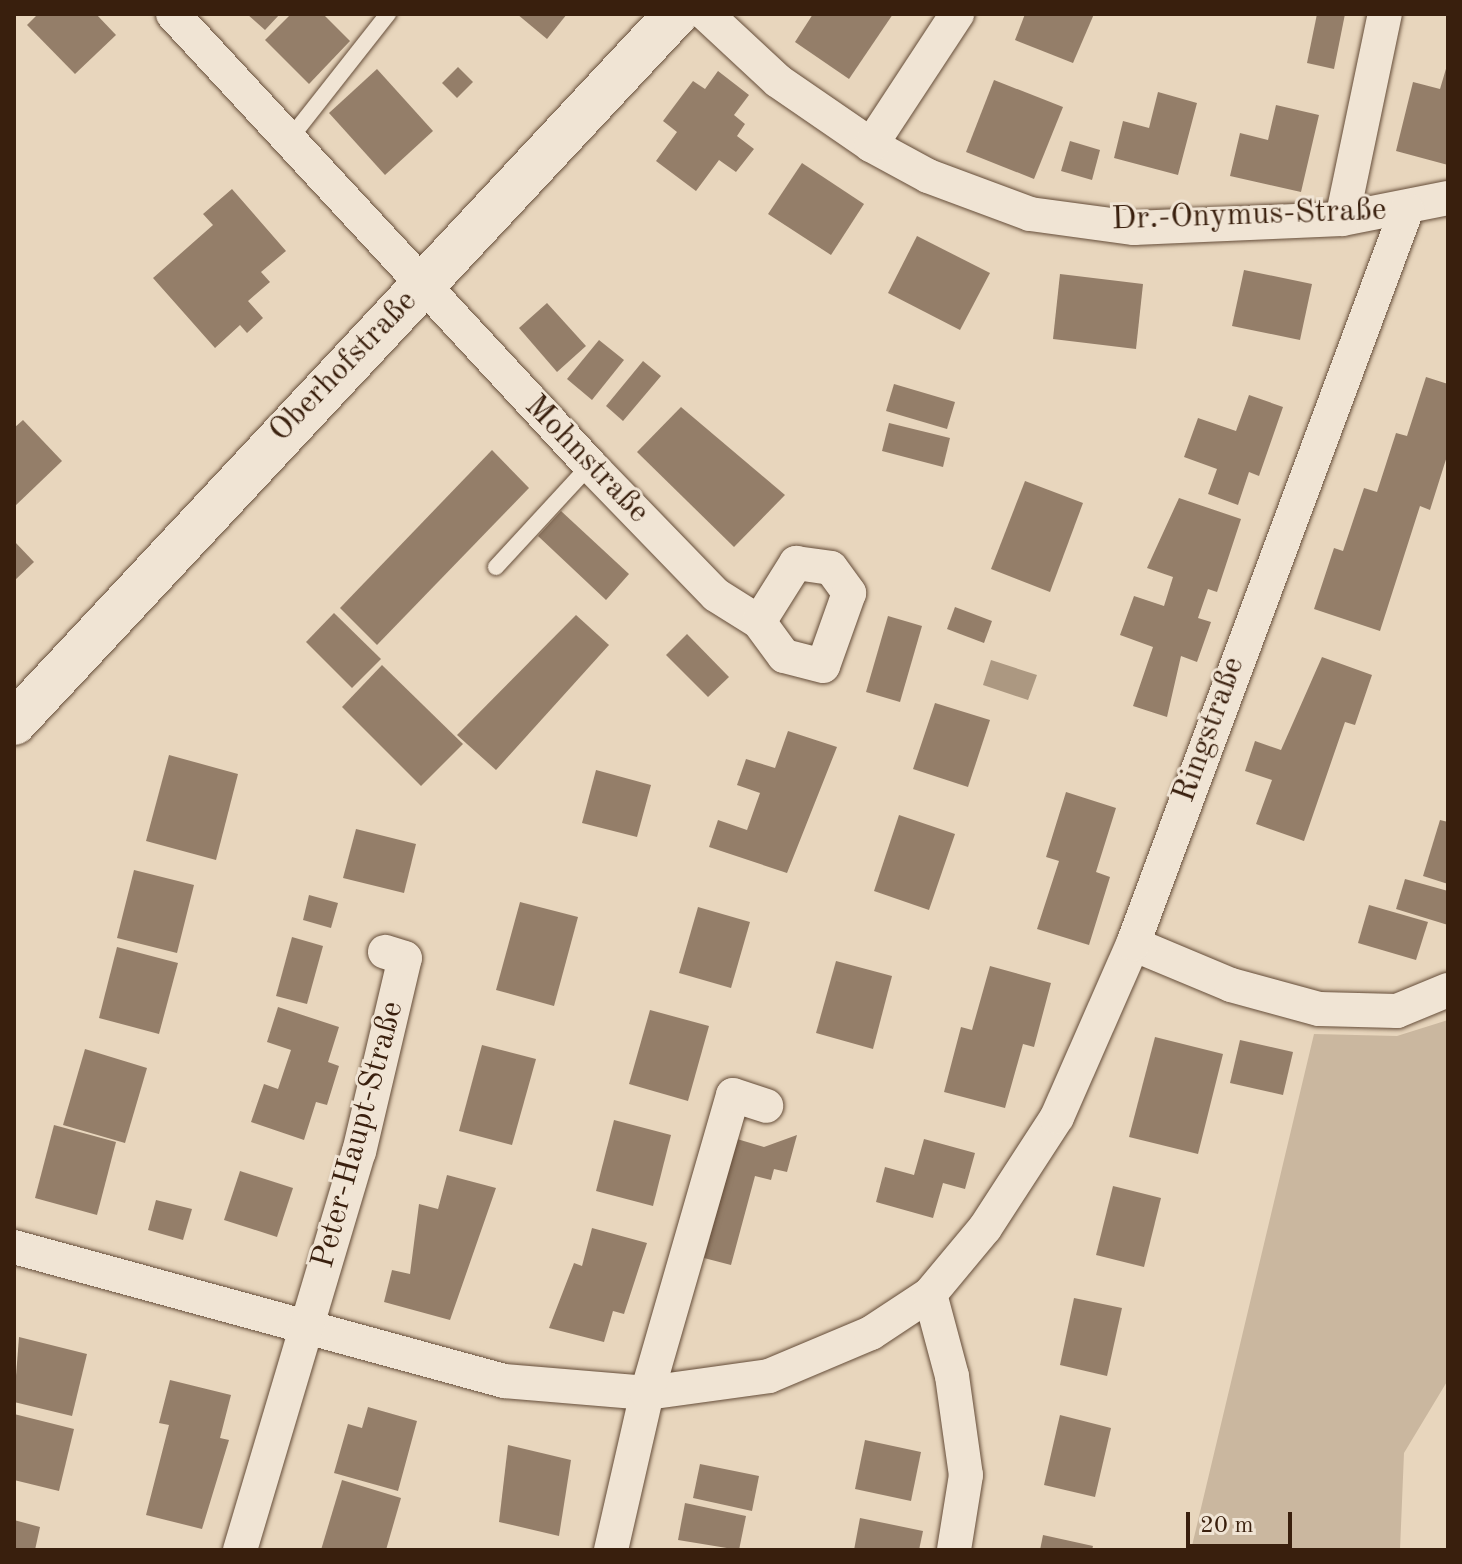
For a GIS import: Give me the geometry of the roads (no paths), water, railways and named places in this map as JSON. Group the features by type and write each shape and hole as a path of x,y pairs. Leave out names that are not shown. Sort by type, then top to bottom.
{"street":[{"name":"Mohnstraße","path":"173,14 420,288 590,465 716,595 759,622"},
{"name":"Oberhofstraße","path":"14,723 676,14"},
{"name":"Dr.-Onymus-Straße","path":"706,14 778,81 871,145 928,176 1030,214 1134,228 1342,219 1407,209 1448,198"},
{"path":"871,145 957,14"},
{"path":"1342,219 1385,14"},
{"name":"Ringstraße","path":"1133,944 1407,209"},
{"path":"14,1247 305,1332 504,1381 647,1393 769,1376 871,1333 930,1294 985,1228 1057,1117 1133,944 1231,985 1319,1009 1397,1011 1448,990"},
{"name":"Peter-Haupt-Straße","path":"240,1550 305,1332 405,958 385,952"},
{"path":"611,1550 647,1393 733,1095 766,1106"},
{"path":"930,1294 952,1376 966,1475 954,1550"}],"lane":[{"path":"288,141 388,14"},
{"path":"496,567 590,465"}]}
